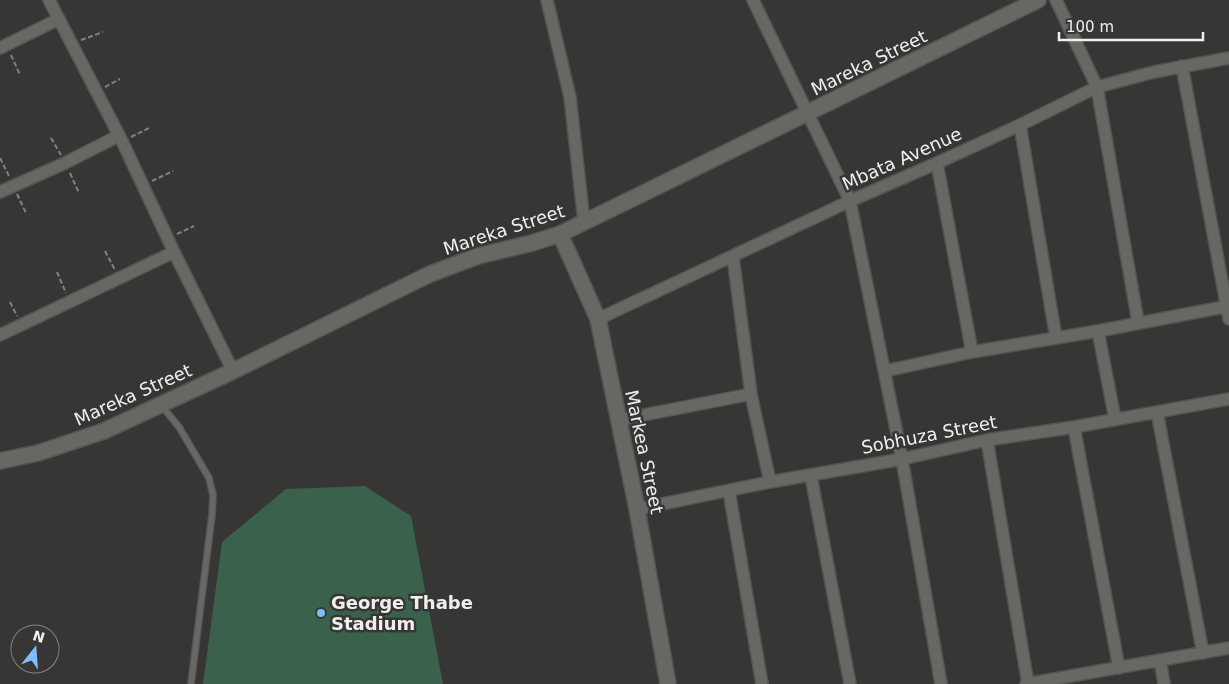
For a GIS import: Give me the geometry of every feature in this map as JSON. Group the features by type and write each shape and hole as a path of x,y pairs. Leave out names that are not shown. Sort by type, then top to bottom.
{"main road":[{"name":"Mareka Street","path":"0,462 38,453 104,431 233,371 430,274 478,256 532,244 560,234 1038,0"},
{"name":"Markea Street","path":"560,234 598,319 637,510 668,684"}],"street":[{"path":"50,0 144,185 174,252 233,371"},
{"path":"547,0 570,97 584,222"},
{"path":"753,0 850,201 902,459 941,684"},
{"path":"1056,0 1097,87 1138,322"},
{"path":"0,48 59,19"},
{"name":"Mbata Avenue","path":"598,319 1097,87 1125,78 1229,58"},
{"path":"1182,66 1229,319"},
{"path":"1020,124 1056,338"},
{"path":"0,192 120,138"},
{"path":"937,163 972,352"},
{"path":"0,335 174,252"},
{"path":"733,257 751,394 770,482"},
{"path":"885,371 972,352 1098,331 1228,306"},
{"path":"1098,331 1115,419"},
{"path":"618,420 751,394"},
{"name":"Sobhuza Street","path":"637,510 770,482 902,459 987,440 1074,427 1229,399"},
{"path":"1157,412 1203,653"},
{"path":"1074,427 1119,668"},
{"path":"987,440 1027,684 1229,648"},
{"path":"810,476 850,684"},
{"path":"729,491 762,684"},
{"path":"1160,660 1164,684"}],"lane":[{"path":"161,404 179,427 208,478 213,495 191,684"}],"path":[{"path":"71,44 103,32"},
{"path":"96,91 120,79"},
{"path":"120,138 149,128"},
{"path":"144,185 173,171"},
{"path":"168,238 194,226"},
{"path":"106,251 120,279"},
{"path":"57,272 70,302"},
{"path":"10,302 21,325"}],"green space":[{"name":"George Thabe Stadium","path":"365,486 411,516 443,684 203,684 222,542 286,489"}],"place":[{"name":"George Thabe Stadium","path":"321,613"}]}
